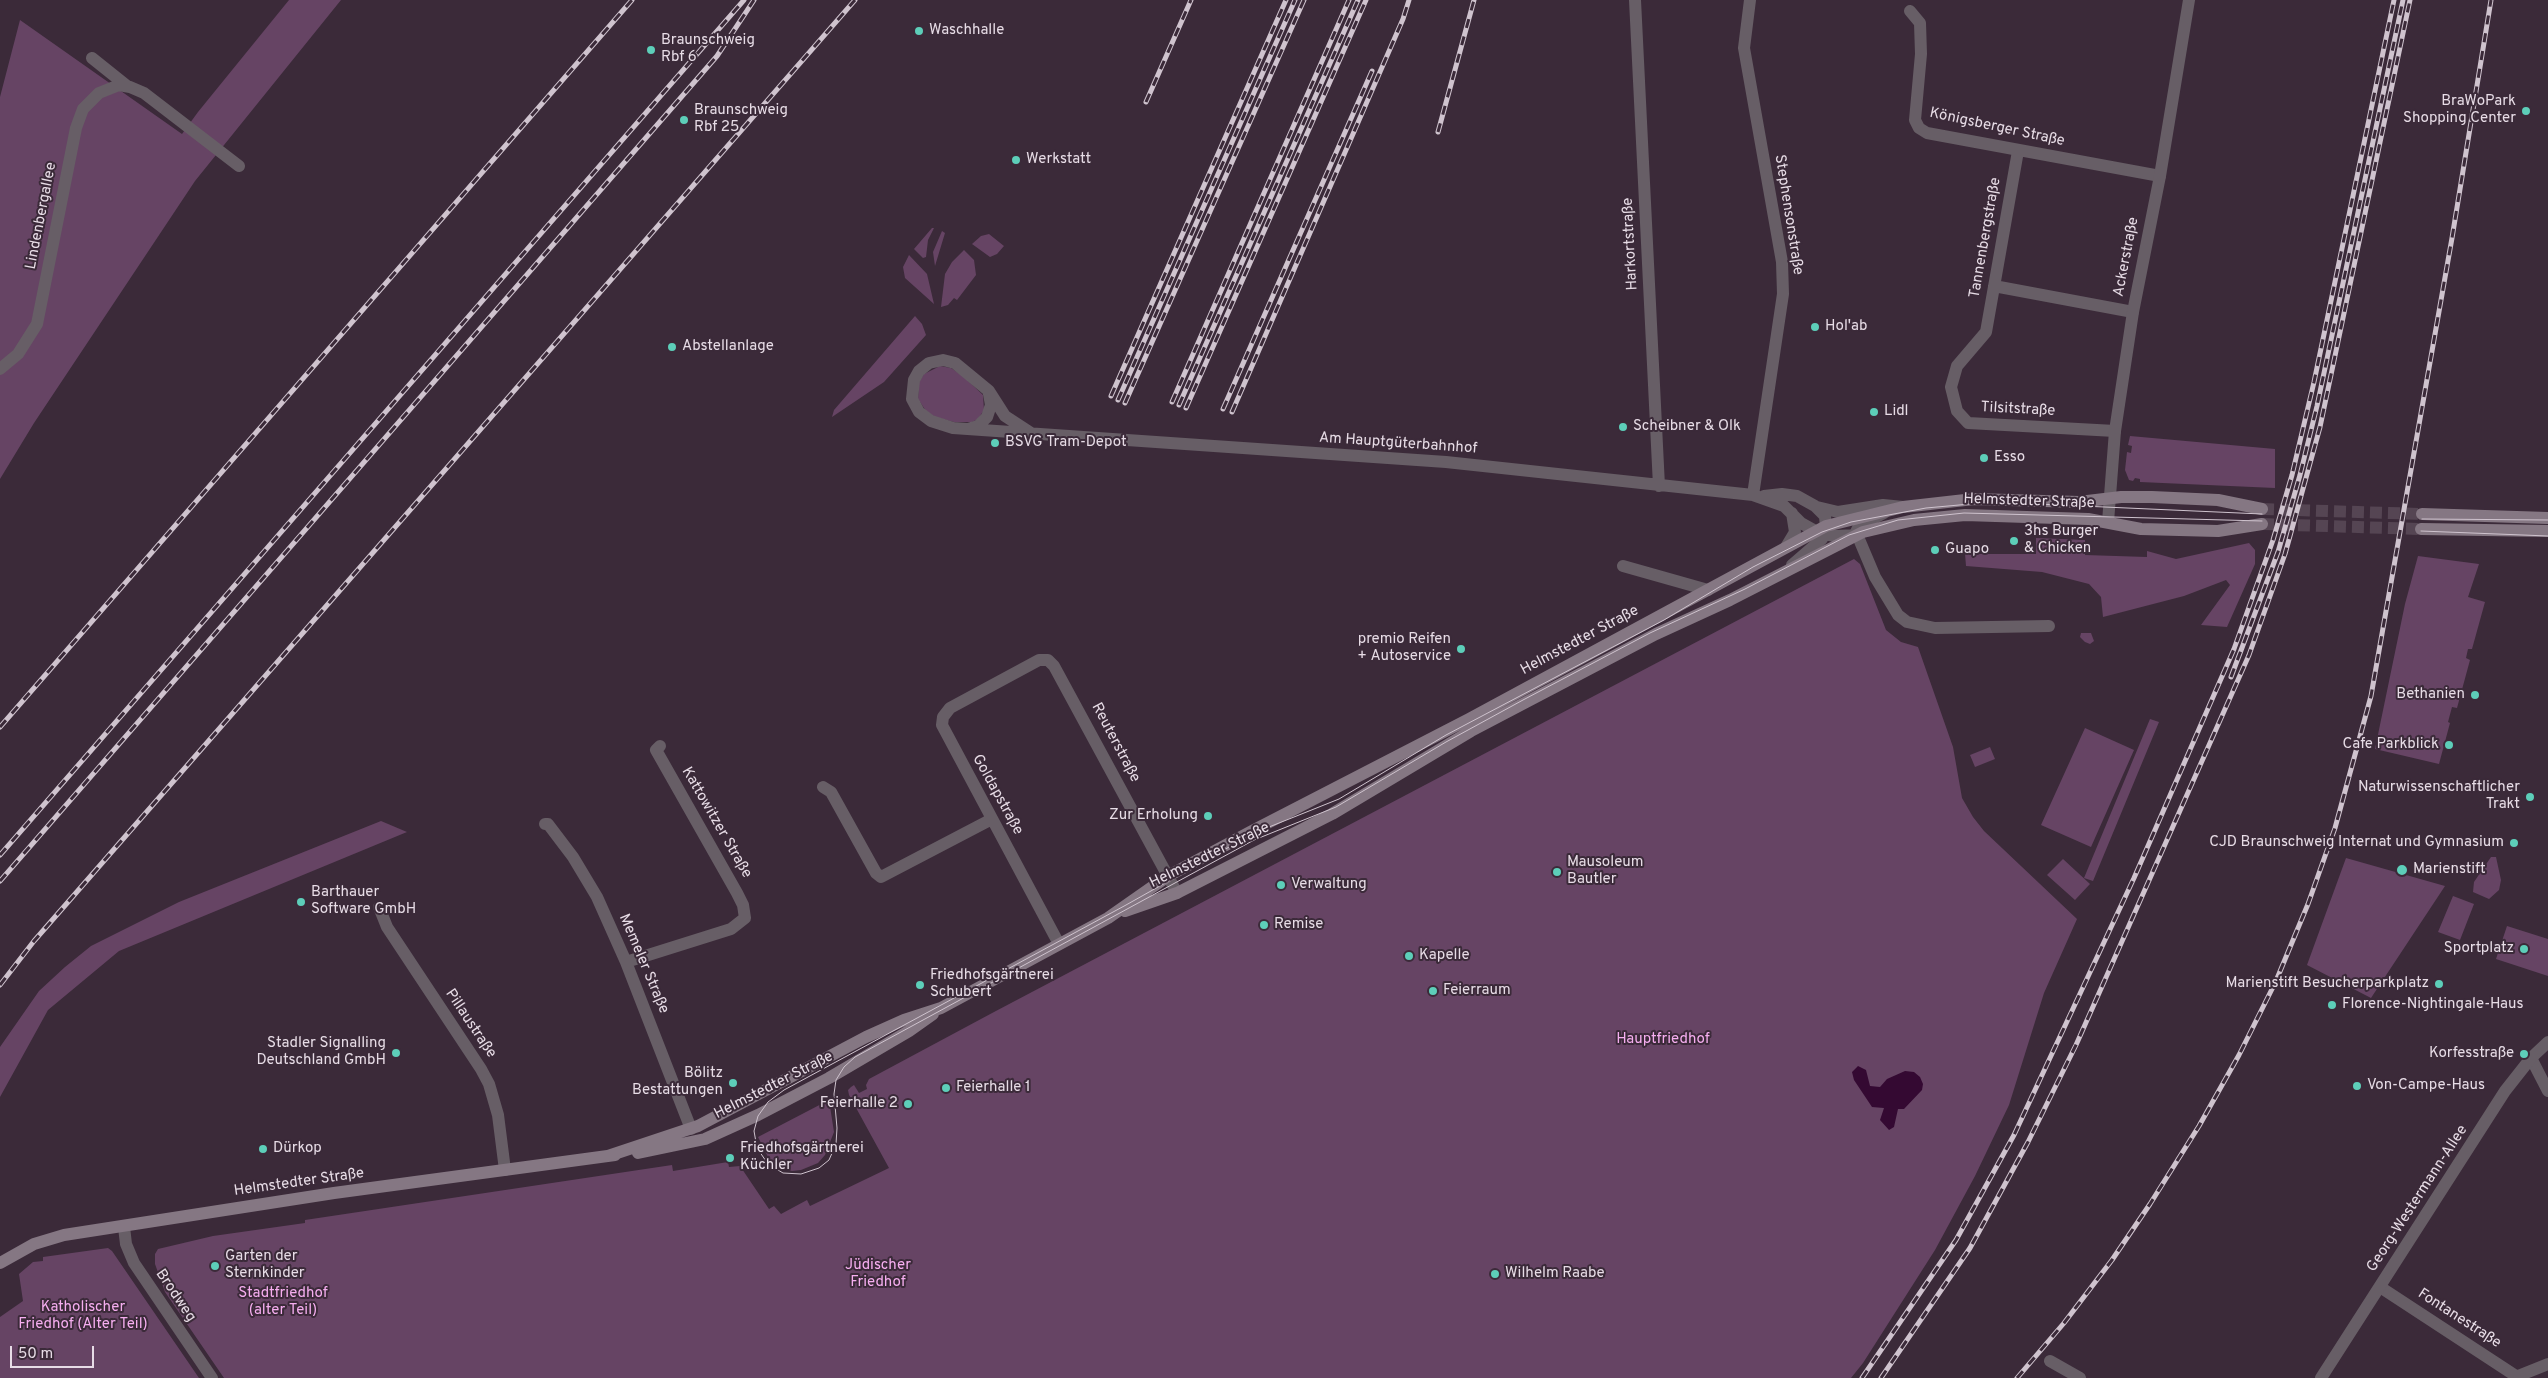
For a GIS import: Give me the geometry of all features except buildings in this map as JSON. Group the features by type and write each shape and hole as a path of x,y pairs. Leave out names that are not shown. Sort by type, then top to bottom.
{"main road":[{"name":"Helmstedter Straße","path":"0,1263 34,1244 48,1239 218,1210 643,1152 694,1143 727,1130 809,1089 916,1027 941,1008 1108,918 1168,876 1286,812 1452,728 1786,547 1822,531 1897,508 1974,499 2080,502 2133,497 2218,500 2262,509"},
{"path":"2422,514 2548,518"},
{"name":"Helmstedter Straße","path":"1108,918 1177,894 1354,802 1471,731 1656,634 1730,600 1857,535 1897,523 1952,516 2088,519 2140,529 2218,531 2262,524"},
{"path":"2421,529 2548,531"},
{"name":"Helmstedter Straße","path":"1286,812 1296,832"},
{"name":"Helmstedter Straße","path":"608,1156 695,1127 731,1111 866,1037 904,1020 941,1008"},
{"path":"643,1152 674,1142 695,1127 716,1125 727,1130"}],"street":[{"name":"Harkortstraße","path":"1635,0 1659,486"},
{"name":"Stephensonstraße","path":"1750,0 1744,48 1782,262 1783,294 1757,496"},
{"name":"Ackerstraße","path":"2108,522 2115,431 2189,0"},
{"name":"Königsberger Straße","path":"1910,11 1920,23 1921,54 1915,120 1919,128 1927,133 2160,176"},
{"path":"92,58 127,86 144,93 238,166"},
{"name":"Lindenbergallee","path":"0,369 18,354 37,324 76,128 83,109 99,93 109,88 127,86"},
{"name":"Tannenbergstraße","path":"1986,332 2018,150"},
{"path":"1994,286 2134,312"},
{"name":"Tilsitstraße","path":"1986,332 1957,366 1951,387 1957,411 1968,423 2115,431"},
{"name":"Am Hauptgüterbahnhof","path":"1031,433 1005,416 986,389 960,366 946,360 926,365 914,380 912,399 921,414 943,426 966,430 1446,462 1757,496 1790,494 1815,506"},
{"path":"966,430 978,426 989,414 991,402 986,389"},
{"name":"Am Hauptgüterbahnhof","path":"1757,496 1784,506 1801,523 1822,531"},
{"name":"Helmstedter Straße","path":"1815,506 1838,512 1883,505 1897,508"},
{"path":"1786,570 1819,543 1824,514 1815,506"},
{"name":"Helmstedter Straße","path":"1857,535 1859,526 1897,508"},
{"path":"1786,547 1795,532 1792,513"},
{"path":"1822,531 1857,535 1875,578 1898,615 1907,622 1935,628 2049,626"},
{"path":"1622,566 1708,590"},
{"name":"Reuterstraße","path":"998,683 1039,660 1048,660 1054,666 1177,894"},
{"name":"Goldapstraße","path":"998,683 950,708 943,717 942,725 1060,944"},
{"name":"Kattowitzer Straße","path":"626,962 731,929 745,918 740,899 656,750 660,746"},
{"path":"823,787 831,792 876,874 881,877 992,819"},
{"name":"Memeler Straße","path":"544,824 548,824 585,876 605,914 695,1127"},
{"name":"Pillaustraße","path":"379,908 387,928 481,1069 489,1084 498,1115 505,1170"},
{"name":"Georg-Westermann-Allee","path":"2321,1378 2505,1091 2531,1058 2548,1042"},
{"path":"2531,1058 2548,1091"},
{"name":"Brodweg","path":"124,1227 126,1244 134,1263 212,1378"},
{"name":"Fontanestraße","path":"2380,1288 2517,1377"},
{"path":"2050,1361 2080,1378"},
{"path":"2517,1377 2548,1364"}],"green space":[{"path":"289,0 341,0 195,181 34,423 0,479 0,97 20,20 182,134"},
{"path":"934,228 928,240 926,257 923,258 914,249"},
{"path":"942,231 945,233 935,266 933,252"},
{"path":"989,234 1004,246 997,254 990,257 972,244 981,236"},
{"path":"964,250 974,260 976,275 957,300 954,298 948,305 941,307 945,274 952,262"},
{"path":"909,255 927,274 934,304 905,278 903,267"},
{"path":"915,316 922,324 926,335 884,382 832,417 834,410"},
{"path":"940,366 951,368 963,376 983,395 984,410 978,419 972,422 954,422 935,417 926,411 918,399 919,382 924,374"},
{"path":"2130,436 2275,449 2275,488 2140,482 2140,479 2135,478 2133,481 2129,480 2125,470 2127,452 2131,453 2132,446 2128,445"},
{"path":"2036,538 2085,540 2085,555 2147,557 2147,551 2176,559 2249,543 2255,550 2255,564 2227,627 2201,625 2230,585 2226,580 2184,596 2103,617 2101,597 2089,584 2042,572 1966,566 1965,554 2036,554"},
{"path":"2418,556 2479,564 2468,597 2485,602 2472,649 2468,649 2466,658 2470,660 2457,708 2452,707 2448,722 2450,723 2439,764 2375,749 2405,604"},
{"name":"Hauptfriedhof","path":"1854,559 1860,564 1886,630 1901,642 1918,647 1953,747 1962,798 1973,817 1984,831 2077,919 2044,993 2009,1105 1975,1176 1935,1250 1863,1363 1851,1378 224,1378 165,1292 155,1264 155,1254 158,1249 213,1236 305,1223 305,1220 672,1165 673,1171 728,1162 729,1167 740,1166 769,1209 774,1206 781,1214 807,1200 810,1206 889,1168 849,1095 848,1090 854,1085 859,1093 867,1089 866,1085 869,1079"},
{"path":"2081,633 2091,633 2094,641 2090,644 2085,642 2080,637"},
{"path":"2150,719 2159,722 2093,881 2084,878"},
{"path":"2085,728 2134,750 2091,847 2041,825"},
{"path":"1990,747 1995,759 1975,767 1970,755"},
{"path":"381,821 407,832 119,951 48,1010 0,1097 0,1047 39,991 91,946 179,902"},
{"path":"2491,857 2496,857 2501,880 2499,890 2489,899 2473,892 2474,882"},
{"path":"2346,858 2445,886 2371,998 2307,965"},
{"path":"2063,859 2090,884 2075,900 2047,875"},
{"path":"2453,896 2474,904 2460,940 2438,932"},
{"name":"Sportplatz","path":"2507,926 2548,939 2548,976 2496,959"},
{"path":"829,1100 834,1132 825,1155 818,1163 801,1170 792,1171 784,1169 769,1159 758,1137"},
{"name":"Katholischer Friedhof (Alter Teil)","path":"108,1248 112,1251 199,1378 0,1378 0,1317 23,1301 19,1274 33,1262 43,1261 43,1257"}],"shaded area":[{"path":"1858,1066 1866,1070 1870,1086 1880,1087 1887,1079 1905,1071 1914,1072 1920,1077 1923,1084 1922,1090 1904,1109 1898,1109 1894,1127 1889,1130 1880,1120 1884,1108 1872,1107 1854,1080 1852,1072"}],"tunnel":[{"path":"2262,509 2422,514"},
{"path":"2262,524 2421,529"}],"tram line":[{"path":"2262,514 1992,502 1926,508 1851,522 1822,532 1753,567 1664,620 1446,735 1339,799 1254,833 1126,905 784,1090 768,1102 758,1116 754,1131 757,1148 768,1164 783,1173 801,1174 819,1168 829,1160 836,1144 837,1128 834,1094 836,1080 844,1067 855,1057 1254,840 1336,807 1446,742 1523,700 1650,633 1745,589 1849,535 1898,520 1964,513 2262,521"},
{"path":"2422,519 2548,520"},
{"path":"2421,531 2548,536"}],"railway":[{"path":"0,727 632,0"},
{"path":"0,855 744,0"},
{"path":"0,881 717,56 754,0"},
{"path":"0,985 34,941 855,0"},
{"path":"1146,102 1191,0"},
{"path":"1111,396 1286,0"},
{"path":"1118,400 1295,0"},
{"path":"1125,403 1304,0"},
{"path":"1172,402 1349,0"},
{"path":"1179,405 1358,0"},
{"path":"1186,408 1366,0"},
{"path":"1232,412 1403,19 1409,0"},
{"path":"1438,132 1474,0"},
{"path":"1862,1378 1956,1240 2014,1135 2134,878 2234,649 2273,540 2292,475 2314,382 2394,0"},
{"path":"2231,677 2278,552 2300,475 2317,406 2403,0"},
{"path":"1881,1378 1970,1248 2028,1142 2076,1045 2249,655 2285,554 2320,427 2410,0"},
{"path":"2017,1378 2064,1323 2112,1260 2199,1126 2239,1055 2276,981 2308,904 2335,828 2371,696 2452,238 2491,0"},
{"path":"1223,409 1372,71"}],"place":[{"name":"Waschhalle","path":"919,31"},
{"name":"Braunschweig Rbf 6","path":"651,50"},
{"name":"BraWoPark Shopping Center","path":"2526,111"},
{"name":"Braunschweig Rbf 25","path":"684,120"},
{"name":"Werkstatt","path":"1016,160"},
{"name":"Hol'ab","path":"1815,327"},
{"name":"Abstellanlage","path":"672,347"},
{"name":"Lidl","path":"1874,412"},
{"name":"Scheibner & Olk","path":"1623,427"},
{"name":"BSVG Tram-Depot","path":"995,443"},
{"name":"Esso","path":"1984,458"},
{"name":"3hs Burger & Chicken","path":"2014,541"},
{"name":"Guapo","path":"1935,550"},
{"name":"premio Reifen + Autoservice","path":"1461,649"},
{"name":"Bethanien","path":"2475,695"},
{"name":"Cafe Parkblick","path":"2449,745"},
{"name":"Naturwissenschaftlicher Trakt","path":"2530,797"},
{"name":"Zur Erholung","path":"1208,816"},
{"name":"CJD Braunschweig Internat und Gymnasium","path":"2514,843"},
{"name":"Marienstift","path":"2402,870"},
{"name":"Mausoleum Bautler","path":"1557,872"},
{"name":"Verwaltung","path":"1281,885"},
{"name":"Barthauer Software GmbH","path":"301,902"},
{"name":"Remise","path":"1264,925"},
{"name":"Sportplatz","path":"2524,949"},
{"name":"Kapelle","path":"1409,956"},
{"name":"Marienstift Besucherparkplatz","path":"2439,984"},
{"name":"Friedhofsgärtnerei Schubert","path":"920,985"},
{"name":"Feierraum","path":"1433,991"},
{"name":"Florence-Nightingale-Haus","path":"2332,1005"},
{"name":"Stadler Signalling Deutschland GmbH","path":"396,1053"},
{"name":"Korfesstraße","path":"2524,1054"},
{"name":"Bölitz Bestattungen","path":"733,1083"},
{"name":"Von-Campe-Haus","path":"2357,1086"},
{"name":"Feierhalle 1","path":"946,1088"},
{"name":"Feierhalle 2","path":"908,1104"},
{"name":"Dürkop","path":"263,1149"},
{"name":"Friedhofsgärtnerei Küchler","path":"730,1158"},
{"name":"Garten der Sternkinder","path":"215,1266"},
{"name":"Wilhelm Raabe","path":"1495,1274"}],"park label":[{"name":"Jüdischer Friedhof","path":"878,1274"},
{"name":"Stadtfriedhof (alter Teil)","path":"283,1302"}]}
